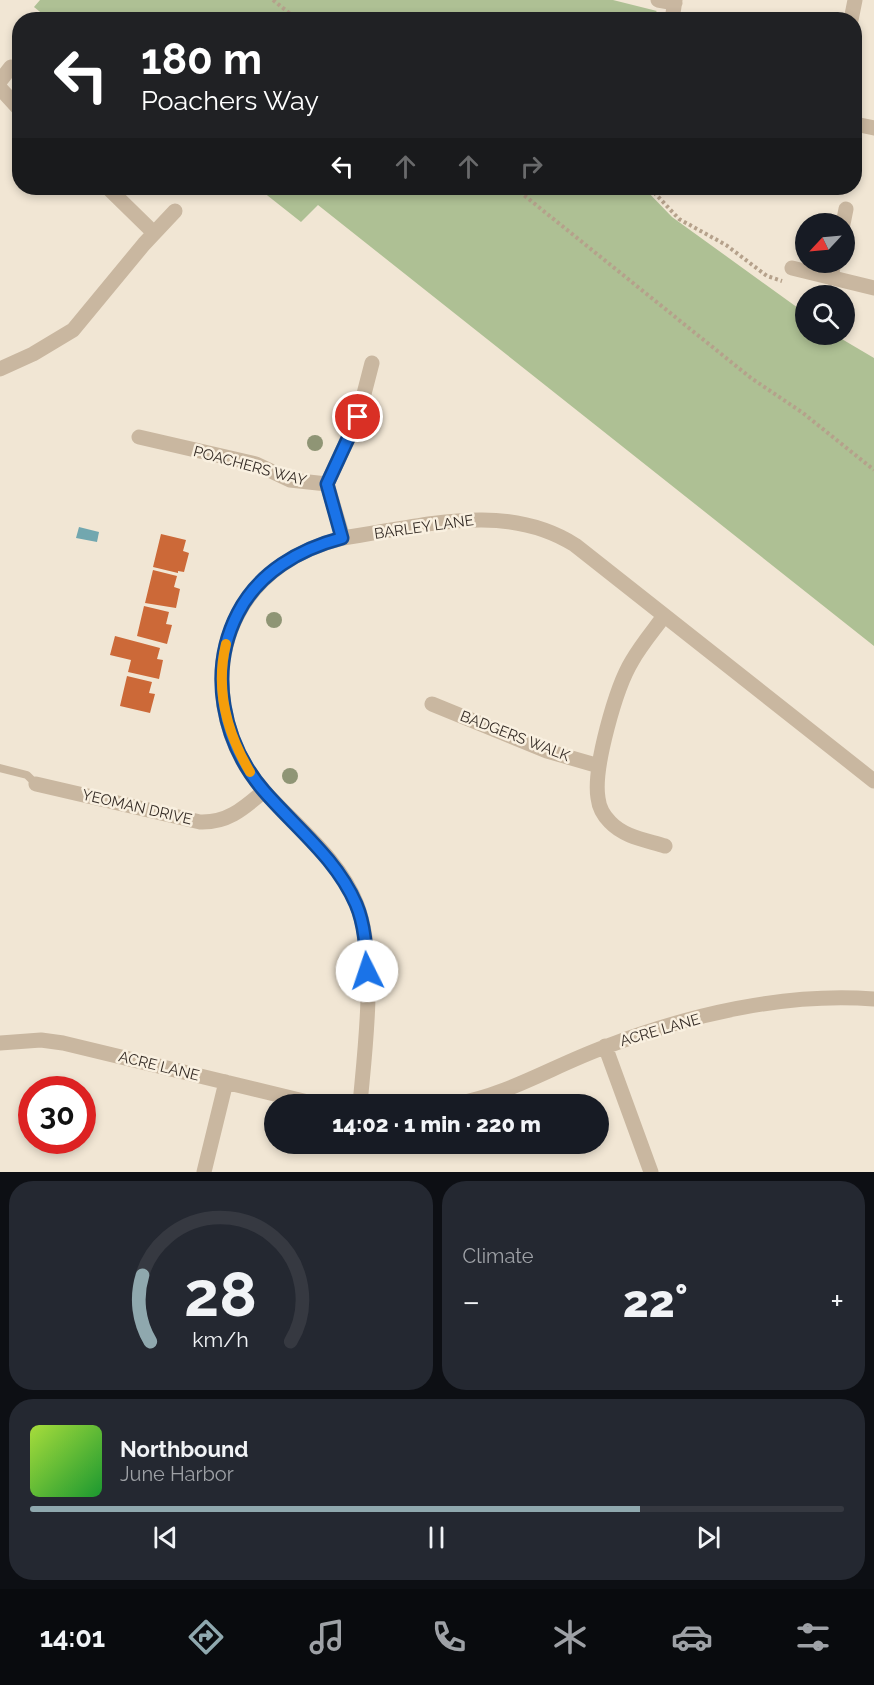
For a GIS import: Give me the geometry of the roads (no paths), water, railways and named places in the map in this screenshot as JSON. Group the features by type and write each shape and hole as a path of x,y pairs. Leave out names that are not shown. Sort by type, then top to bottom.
{"street":[{"path":"658,0 675,1"},
{"path":"0,81 11,67"},
{"path":"0,88 12,101"},
{"path":"115,195 154,233"},
{"path":"0,369 33,354 73,330 154,233 176,212"},
{"path":"840,273 874,288"},
{"name":"POACHERS WAY","path":"342,538 327,484 358,417 372,363"},
{"name":"POACHERS WAY","path":"139,437 256,464 290,480 327,484"},
{"name":"BARLEY LANE","path":"361,1094 367,966 363,928 357,905 326,855 264,791 242,758 226,717 221,672 229,631 254,588 270,573 307,549 342,538 471,519 520,521 544,528 575,545 874,781"},
{"path":"664,616 632,660 621,682 599,766 598,800 611,823 634,837 665,846"},
{"name":"BADGERS WALK","path":"432,704 547,751 599,766"},
{"name":"YEOMAN DRIVE","path":"36,784 207,822 232,816 264,791"},
{"name":"ACRE LANE","path":"492,1094 605,1046 656,1030 757,1006 833,998 874,999"},
{"name":"ACRE LANE","path":"0,1043 41,1040 63,1043 275,1094"},
{"path":"605,1046 651,1172"},
{"path":"204,1172 226,1082"}],"lane":[{"path":"0,768 27,775 36,784"}],"water":[{"path":"79,527 99,532 97,542 76,538"}]}
